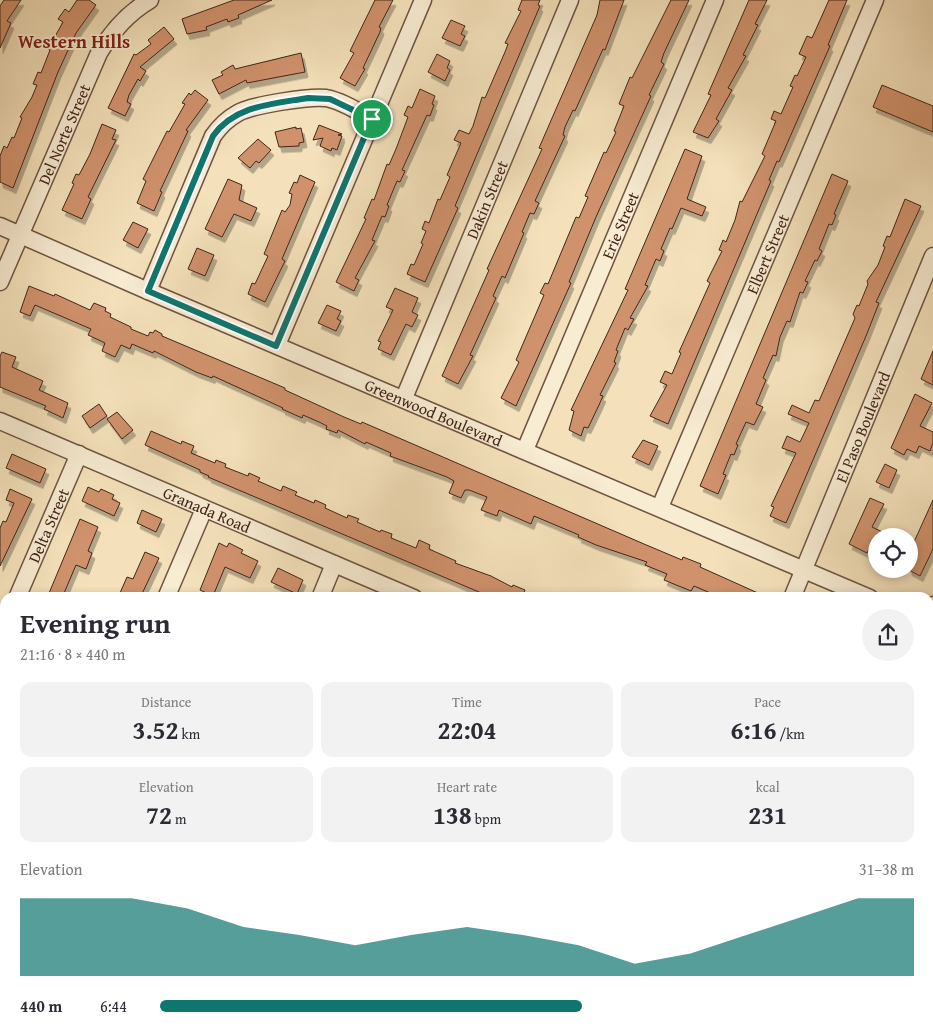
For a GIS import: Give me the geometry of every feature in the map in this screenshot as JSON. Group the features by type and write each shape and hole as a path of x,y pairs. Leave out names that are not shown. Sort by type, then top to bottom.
{"street":[{"name":"Del Norte Street","path":"0,282 99,53 123,20 150,0"},
{"path":"276,346 423,0"},
{"name":"Dakin Street","path":"404,398 570,0"},
{"name":"Erie Street","path":"524,450 715,0"},
{"name":"Elbert Street","path":"660,507 875,0"},
{"path":"148,291 213,136 226,120 246,110 308,98 323,98 348,106 372,119"},
{"name":"Greenwood Boulevard","path":"0,226 276,346 404,398 856,592"},
{"name":"El Paso Boulevard","path":"794,592 933,256"},
{"name":"Granada Road","path":"0,421 400,592"},
{"name":"Delta Street","path":"20,592 79,454"},
{"path":"169,592 204,509"},
{"path":"322,592 334,564"}],"building":[{"path":"4,0 21,0 7,21 11,23 0,48 0,6"},
{"path":"77,0 89,0 96,5 76,33 58,72 13,188 0,182 0,156 4,146 7,148 12,137 14,138 22,118 20,117 32,97 37,85 33,84 38,72 41,73 50,50 48,49 63,22 58,19 65,9 69,12"},
{"path":"234,0 272,0 238,15 239,18 228,22 227,19 206,27 207,30 187,34 182,19"},
{"path":"375,0 393,0 379,27 381,28 380,32 363,68 365,69 355,86 340,78 354,53 350,51"},
{"path":"522,0 540,0 538,5 540,6 455,206 458,208 425,282 407,274 411,264 414,265 423,244 421,243 426,231 422,229 425,221 429,223 438,199 440,200 450,177 447,175 461,143 454,140 459,130 469,134 473,126 482,97 485,98 508,44 505,43 521,11 518,10"},
{"path":"600,0 624,0 605,50 603,49 575,111 573,110 565,127 563,135 565,136 535,201 539,203 534,214 530,213 522,232 524,233 505,278 502,276 493,296 496,298 470,355 473,356 458,384 442,376 489,270 487,269 542,149 539,148 597,15"},
{"path":"671,0 689,0 664,53 661,62 664,64 649,95 651,96 596,217 569,282 571,283 516,406 501,398 519,362 516,360 544,295 540,293 545,283 548,284 576,217 579,218 588,197 585,196 604,152 606,153 616,132 614,131 624,106 619,104 630,77 632,78"},
{"path":"749,0 767,0 755,24 758,25 743,55 746,56 728,88 732,90 716,119 719,121 708,138 693,132 711,95 708,94"},
{"path":"829,0 847,0 828,45 830,46 779,162 777,161 769,180 771,181 668,424 650,416 667,385 660,382 665,371 672,374 681,353 679,352 710,283 707,281 722,251 719,250 723,240 726,242 740,201 742,202 765,156 762,154 776,121 771,119 774,111 781,114 793,87 790,86 806,57 799,54 807,36 812,38"},
{"path":"451,20 465,26 461,34 465,36 460,46 442,38"},
{"path":"164,27 174,39 140,67 146,71 140,81 138,79 129,95 127,102 131,104 125,116 108,108 134,54 136,55 151,44 148,40"},
{"path":"301,53 305,72 247,83 246,80 219,94 212,80 223,75 221,72 233,65 235,69"},
{"path":"437,54 450,61 447,68 450,70 445,81 428,72"},
{"path":"882,85 933,106 933,132 873,107"},
{"path":"420,89 435,96 432,104 434,105 430,116 427,115 402,170 405,171 400,182 397,181 387,205 389,206 385,217 382,216 372,240 375,241 355,278 359,280 354,291 336,282 366,219 364,218 372,199 374,200 387,164 389,165 396,149 408,117 404,115 408,106 412,108"},
{"path":"195,90 208,100 186,130 188,131 160,191 162,192 154,211 137,203 146,181 143,179 167,131 169,132 185,104 182,103 189,93 191,95"},
{"path":"102,124 116,130 112,139 116,140 88,197 91,199 82,219 62,210 74,184 72,183 76,174 79,175 90,154"},
{"path":"319,125 342,134 338,135 342,136 337,150 332,148 331,151 320,146 323,138 313,140"},
{"path":"296,127 296,129 301,128 304,142 299,143 299,146 279,147 275,132"},
{"path":"258,139 271,150 259,163 256,161 250,168 238,158"},
{"path":"685,149 702,156 687,199 706,207 702,216 681,208 672,229 670,228 661,249 664,251 660,261 656,259 645,285 648,286 630,318 634,319 628,330 625,328 616,350 618,351 614,362 616,363 600,395 603,396 588,428 584,427 581,436 569,430 574,411 571,410 628,290 625,289"},
{"path":"832,174 848,181 834,214 836,215 832,225 829,224 819,249 822,251 817,261 815,260 805,281 808,282 803,293 800,292 790,322 787,321 780,337 776,356 773,355 763,378 766,380 756,404 763,407 754,425 746,422 736,444 738,445 734,455 731,454 723,474 726,475 718,494 700,486"},
{"path":"300,175 315,182 282,259 285,261 265,302 248,294 252,283 255,284 268,256 264,254 282,210 285,212 290,205 292,194 289,193 294,182 297,183"},
{"path":"228,179 242,185 239,200 257,208 251,221 234,214 222,237 205,229"},
{"path":"905,199 921,206 876,302 879,303 866,336 786,523 770,516 774,507 771,506 796,453 782,448 787,436 800,442 809,423 788,414 792,405 809,413 815,400 819,401 855,318 853,314 857,305 859,306 868,284 867,281 878,265 887,236 890,237"},
{"path":"133,222 148,229 138,248 123,240"},
{"path":"197,248 214,255 205,276 188,269"},
{"path":"29,286 54,296 55,294 90,310 94,303 106,308 105,311 111,314 110,317 131,327 131,329 148,336 150,332 153,333 155,330 162,334 162,336 285,388 285,390 344,417 361,424 362,422 682,560 683,557 701,564 700,567 756,592 708,592 694,586 691,591 664,580 667,574 645,565 647,562 596,545 578,537 579,535 534,516 531,524 499,510 497,516 481,510 487,497 469,490 465,490 461,498 449,493 454,481 447,477 390,456 391,453 366,442 365,444 338,430 337,433 326,429 327,426 319,422 303,415 302,418 213,376 212,378 196,372 154,351 153,353 132,344 130,349 121,345 115,357 102,351 105,343 88,335 91,329 35,305 30,316 20,312"},
{"path":"395,288 418,298 412,312 418,315 412,327 406,324 391,355 378,349 381,342 378,341 393,310 386,307"},
{"path":"327,305 341,311 337,319 341,321 336,331 318,323"},
{"path":"933,351 933,385 921,379"},
{"path":"2,352 16,357 12,367 43,381 39,390 68,403 63,418 44,409 46,406 0,387 0,356"},
{"path":"915,394 932,403 920,426 933,432 933,443 930,451 919,446 916,453 907,449 904,455 891,448"},
{"path":"99,404 107,416 90,428 82,416"},
{"path":"117,412 133,430 122,439 107,419"},
{"path":"151,431 181,444 182,441 194,446 191,453 215,463 216,460 226,464 225,467 248,476 249,473 260,478 258,481 281,491 283,486 297,492 295,495 314,503 315,500 326,505 325,508 347,518 348,515 359,519 357,522 380,532 381,530 392,534 391,538 416,548 419,540 430,545 429,549 456,561 455,563 491,576 512,587 513,585 525,590 524,592 479,592 208,477 200,472 200,470 145,445"},
{"path":"643,440 658,446 649,465 632,457"},
{"path":"12,454 46,469 40,483 6,468"},
{"path":"885,464 897,470 889,488 876,482"},
{"path":"88,487 99,492 101,489 114,495 112,499 120,503 114,516 82,501"},
{"path":"10,489 32,499 0,566 0,528 3,521 6,522 14,503 6,500"},
{"path":"870,498 884,504 872,527 874,528 868,528 867,553 849,544"},
{"path":"933,500 933,549 920,576 918,575 918,533"},
{"path":"142,510 162,519 156,532 137,523"},
{"path":"80,519 98,527 88,551 92,553 86,569 76,565 65,592 50,592"},
{"path":"219,543 227,547 229,543 243,550 241,553 258,561 250,578 225,567 215,592 200,590"},
{"path":"145,552 159,558 143,592 120,592 127,577 133,579"},
{"path":"278,568 303,580 298,592 293,592 271,582"}],"district":[{"name":"Western Hills","path":"74,41"}],"route":[{"path":"308,98 330,99 372,119 276,346 148,291 213,136 220,125 226,120 246,110 308,98"}]}
